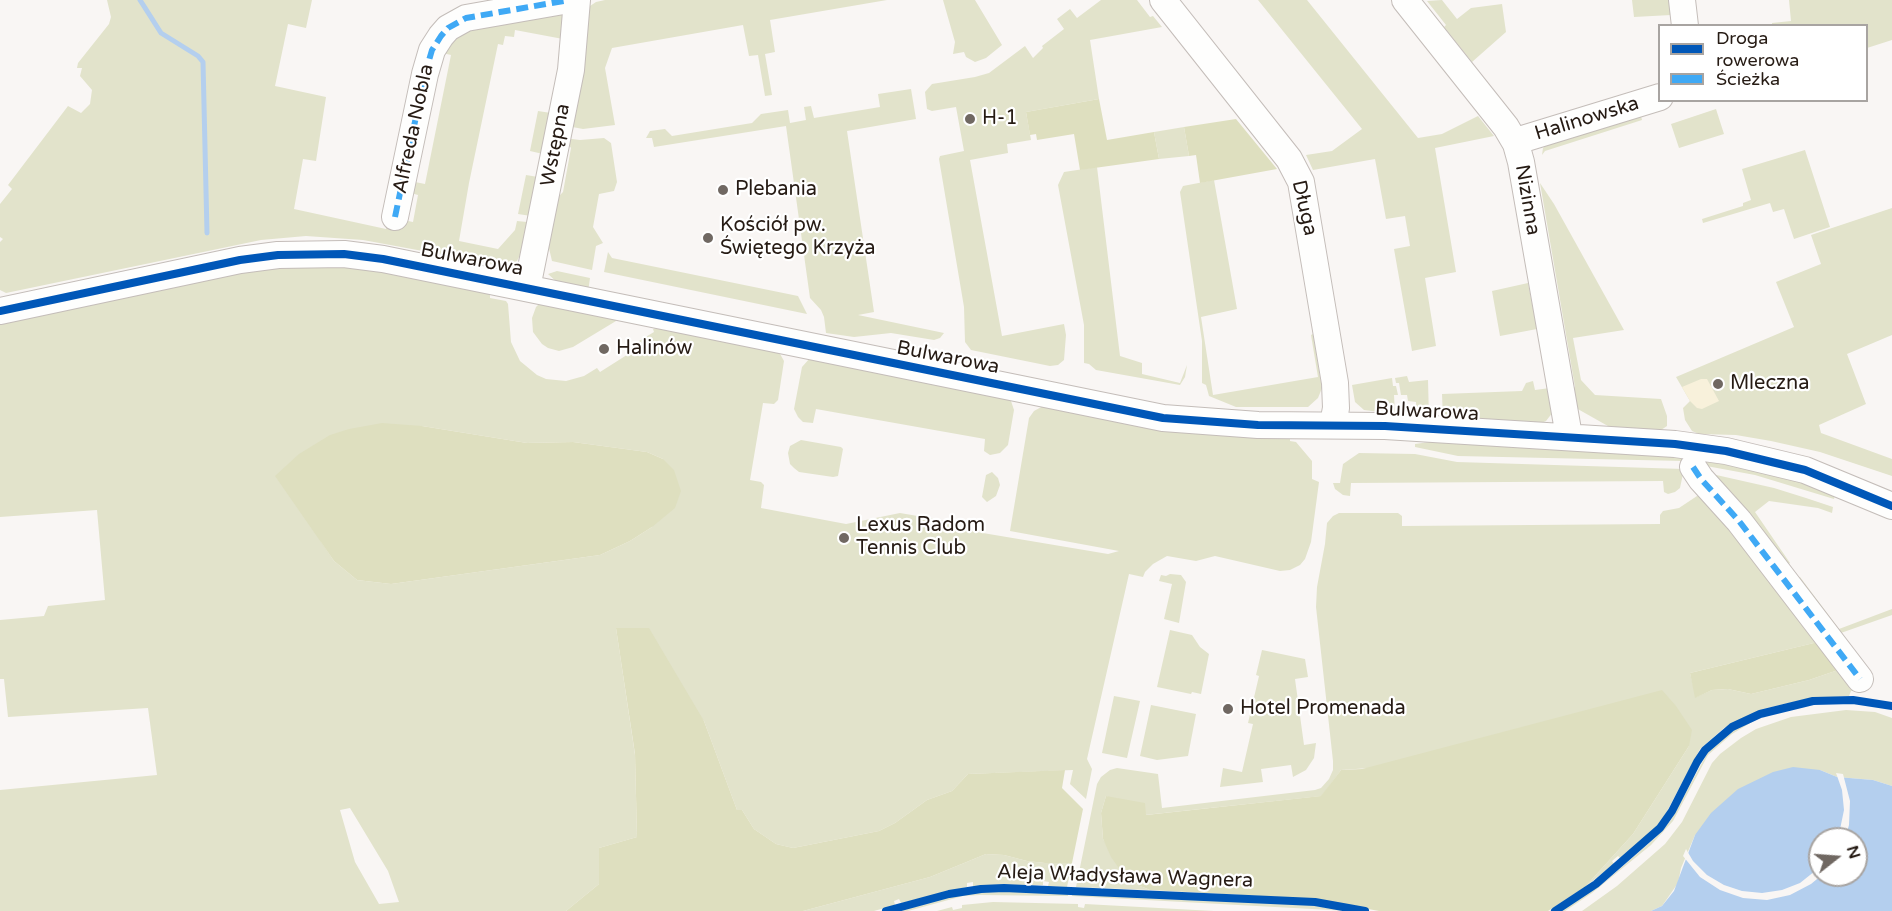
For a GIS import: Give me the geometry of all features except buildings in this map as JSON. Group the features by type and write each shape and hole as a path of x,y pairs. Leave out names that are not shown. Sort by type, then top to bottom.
{"street":[{"name":"Alfreda Nobla","path":"395,217 425,74 432,50 441,36 448,28 465,18 569,0"},
{"name":"Wstępna","path":"527,288 571,70 577,0"},
{"name":"Długa","path":"1163,0 1289,159 1301,182 1335,383 1336,408 1333,424"},
{"name":"Nizinna","path":"1405,0 1506,128 1515,144 1521,162 1569,436"},
{"path":"1682,0 1685,24"},
{"name":"Halinowska","path":"1515,144 1526,138 1658,97"},
{"name":"Bulwarowa","path":"0,311 240,260 278,255 344,254 382,259 1163,417 1258,425 1333,424 1675,444 1726,451 1805,470 1892,506"},
{"path":"1694,467 1701,479 1739,522 1860,679"}],"green space":[{"path":"107,0 312,0 306,28 288,24 275,86 326,97 316,161 303,159 294,209 386,229 388,217 413,222 418,195 407,192 410,181 425,184 451,55 438,52 452,32 554,11 564,14 563,39 515,30 514,37 505,36 503,45 498,44 469,183 459,241 498,249 515,230 517,221 527,222 521,253 517,261 510,266 504,266 363,240 306,236 261,240 6,293 0,290 0,242 3,239 0,237 0,204 12,189 8,185 68,106 81,113 90,104 92,90 80,76 82,68 77,68 78,63 109,24 111,17"},
{"path":"605,0 887,0 770,20 775,52 765,54 772,95 765,96 758,55 749,56 743,25 612,48 605,68 615,125 583,129 567,126 587,8 596,2"},
{"path":"943,0 975,0 1002,45 986,58 975,62 966,57 964,52 953,54 955,42"},
{"path":"1101,0 1137,0 1150,17 1153,16 1162,27 1090,40 1099,99 1026,112 1031,140 1007,144 1008,153 970,160 1002,336 1064,324 1066,335 1064,360 1058,365 1050,366 971,350 965,342 964,307 939,159 940,156 964,151 956,107 932,111 927,109 925,92 932,84 989,73 1025,46 1033,58 1043,48 1042,46 1064,29 1057,19 1070,9 1077,18"},
{"path":"1258,0 1307,0 1418,138 1442,134 1478,116 1494,136 1435,148 1456,272 1425,278 1436,346 1412,351 1394,249 1410,246 1405,216 1386,219 1375,159 1313,170 1306,155 1332,151 1362,129"},
{"path":"1442,0 1457,19 1471,8 1502,4 1506,32 1472,62 1427,1"},
{"path":"1632,0 1669,0 1671,15 1634,17"},
{"path":"1789,0 1892,0 1892,40 1868,48 1868,24 1772,24 1791,21"},
{"path":"911,89 916,119 847,131 874,312 858,315 944,333 940,338 934,340 891,333 854,337 826,333 821,310 810,298 786,126 654,147 652,138 646,138 650,131 665,129 672,136 752,123 761,114 788,110 790,123 806,120 804,107 811,106 814,118 880,107 878,94"},
{"path":"1099,99 1107,140 1154,132 1159,159 1080,170 1074,134 1037,140 1036,134 1030,135 1026,112"},
{"path":"1716,109 1724,134 1679,148 1671,124"},
{"path":"538,111 551,113 543,154 530,151"},
{"path":"1641,116 1642,120 1545,151 1542,155 1546,145"},
{"path":"1236,119 1277,169 1200,183 1196,155 1189,156 1184,127"},
{"path":"1184,127 1189,156 1159,159 1154,132"},
{"path":"564,138 580,140 604,138 611,143 617,182 614,191 599,194 593,227 603,243 596,246 592,270 552,261 548,244 557,198 563,192 571,148"},
{"path":"1805,150 1830,227 1794,239 1784,209 1773,212 1770,203 1703,223 1702,219 1743,206 1743,203 1751,200 1742,169"},
{"path":"1097,167 1120,356 1142,363 1142,374 1180,383 1187,365 1185,377 1180,385 1096,370 1084,363 1084,325 1058,185 1064,172"},
{"path":"526,175 538,177 531,216 518,214"},
{"path":"1214,180 1237,309 1201,317 1213,395 1318,377 1311,335 1313,334 1322,388 1318,398 1308,407 1236,407 1209,396 1206,385 1202,383 1202,341 1180,192 1183,186"},
{"path":"1540,183 1624,330 1573,338 1581,380 1595,395 1661,399 1667,416 1667,426 1661,430 1615,430 1576,408 1570,390 1575,387"},
{"path":"1892,208 1892,335 1847,354 1866,404 1819,425 1821,433 1892,459 1892,476 1820,452 1736,435 1699,434 1692,431 1685,420 1683,408 1690,401 1676,377 1794,327 1776,282 1821,264 1811,235"},
{"path":"608,252 612,258 798,296 807,314 604,272"},
{"path":"347,264 490,291 490,298 506,301 508,304 511,342 520,361 537,375 546,379 566,381 584,376 597,368 600,372 641,346 639,341 654,332 653,329 662,327 779,352 784,361 778,400 774,404 763,403 750,480 761,482 764,485 761,508 846,524 900,513 947,521 953,528 1108,554 1119,551 1010,531 1029,418 1034,411 1045,405 1290,434 1290,441 1296,442 1312,461 1312,479 1319,482 1311,542 1305,559 1300,565 1290,570 1280,571 1215,556 1196,561 1167,556 1153,564 1143,577 1129,574 1087,759 1092,769 1086,799 1070,784 1073,770 968,774 952,791 927,800 895,823 879,831 793,848 776,844 754,829 742,810 737,810 704,721 616,628 635,755 637,837 599,848 599,884 566,911 0,911 0,790 157,775 148,708 8,717 4,679 0,679 0,620 44,616 48,606 105,600 97,510 0,517 0,321 258,267","holes":["422,426 527,443 573,442 647,452 663,459 652,527 630,541 600,555 391,584 357,580 334,561 320,540","350,808 388,871 399,902 379,904 355,862 340,810"]},
{"path":"557,271 590,278 588,292 559,284 548,274"},
{"path":"1528,283 1537,329 1500,336 1492,291"},
{"path":"540,303 615,318 616,321 573,347 559,351 542,344 533,332 532,318"},
{"path":"810,358 1006,398 1011,401 1014,410 1008,445 1000,453 990,455 984,451 985,439 816,409 813,423 803,422 794,409 802,367"},
{"path":"1407,376 1409,382 1428,380 1429,418 1417,417 1416,402 1408,401 1407,395 1401,395 1399,383 1396,383 1395,378"},
{"path":"1392,378 1398,395 1394,395 1395,414 1364,410 1355,402 1352,385"},
{"path":"1533,381 1535,390 1550,388 1553,412 1546,421 1539,424 1443,419 1442,394 1522,391 1526,383"},
{"path":"382,423 422,426 527,443 573,442 647,452 663,459 674,470 681,491 675,508 652,527 630,541 600,555 391,584 357,580 334,561 275,476 299,454 330,435"},
{"path":"1458,438 1681,457 1683,461 1458,456 1415,447 1415,444"},
{"path":"801,440 841,447 843,449 838,476 799,472 794,468 790,464 788,453 790,446"},
{"path":"1359,453 1415,454 1457,462 1684,469 1680,488 1668,494 1664,492 1663,481 1351,483 1350,496 1343,495 1335,489 1333,483 1340,483 1343,464"},
{"path":"1706,457 1836,491 1834,499 1755,475 1701,465"},
{"path":"992,472 998,478 1000,485 996,496 987,502 982,497 986,475"},
{"path":"1703,472 1774,488 1806,498 1833,507 1832,513 1818,508 1769,501 1755,512 1790,563 1784,567"},
{"path":"1705,495 1818,642 1690,673 1696,697 1712,690 1728,689 1751,694 1809,680 1841,669 1862,689 1851,691 1849,696 1806,699 1763,709 1724,728 1700,749 1665,815 1654,830 1621,859 1618,856 1612,861 1614,864 1585,887 1633,834 1689,746 1341,770 1322,796 1145,815 1106,796 1101,813 1103,839 1128,881 1150,890 1076,887 1097,784 1101,777 1110,770 1117,768 1158,774 1162,808 1315,790 1321,788 1329,779 1333,770 1333,761 1316,607 1327,523 1333,516 1339,513 1398,513 1402,516 1402,526 1660,524 1660,515 1663,511 1679,508 1697,496"},
{"path":"1161,575 1181,575 1186,582 1179,623 1164,619 1172,584 1159,581"},
{"path":"1800,577 1839,629 1892,609 1892,615 1838,634 1794,582"},
{"path":"616,628 649,628 704,721 737,810 742,810 754,829 776,844 793,848 879,831 895,823 927,800 952,791 968,774 1065,770 1062,788 1083,809 1072,863 1045,863 986,854 930,877 803,911 566,911 599,884 599,848 637,837 635,754"},
{"path":"1170,630 1192,635 1200,647 1209,654 1201,694 1157,687"},
{"path":"1818,642 1841,669 1809,680 1751,694 1728,689 1712,690 1695,698 1690,673"},
{"path":"1262,650 1305,659 1308,677 1295,679 1304,745 1316,743 1314,758 1306,770 1293,777 1291,765 1261,769 1263,782 1220,787 1223,768 1242,772 1253,724 1248,723 1259,676 1256,675"},
{"path":"1662,690 1692,730 1689,746 1633,834 1585,887 1548,911 1379,911 1315,899 1150,890 1128,881 1111,857 1103,839 1101,813 1106,796 1145,803 1146,815 1321,796 1341,770 1362,769"},
{"path":"1114,696 1140,701 1127,758 1102,753"},
{"path":"1151,705 1196,714 1188,756 1157,760 1140,756"},
{"path":"1846,710 1875,712 1892,718 1892,786 1873,780 1837,777 1820,770 1695,835 1681,868 1678,883 1662,906 1651,911 1582,911 1617,886 1665,844 1682,822 1712,763 1741,738 1756,729 1791,717"},
{"path":"1757,719 1732,734 1708,755 1673,821 1651,845 1592,893 1565,911 1561,911 1607,880 1655,838 1671,820 1709,750 1738,727"},
{"path":"986,854 1045,863 1072,863 1067,887 1048,886 1049,882 1043,881 1043,885 973,886 973,882 967,883 967,887 901,903 899,899 894,901 895,905 874,911 803,911 930,877"},
{"path":"1025,891 1068,893 1068,896 963,896 908,911 896,911 959,894"},
{"path":"1072,893 1309,905 1349,911 1072,896"},
{"path":"993,902 1078,904 1078,907 1084,908 1085,904 1214,911 937,911 952,907 953,910 962,908 962,905"}],"sand":[{"path":"1701,379 1707,379 1719,401 1702,409 1697,408 1690,401 1682,387"}],"water":[{"path":"1793,767 1820,770 1837,777 1873,780 1892,786 1892,911 1651,911 1662,906 1674,891 1695,835 1711,813 1738,789 1773,772"}],"pier":[{"path":"1836,773 1843,774 1850,801 1848,827 1840,827 1844,810 1842,790"},
{"path":"1686,849 1693,861 1707,875 1724,885 1742,891 1762,893 1782,890 1800,883 1808,877 1808,886 1790,895 1767,900 1743,898 1720,890 1700,877 1683,856"}],"waterway":[{"path":"140,0 161,33 198,56 203,62 207,233"}],"marked path":[{"path":"395,217 425,74 432,50 441,36 448,28 466,18 569,0"},
{"path":"1693,467 1739,521 1860,679"}],"cycle path":[{"path":"0,311 240,260 278,255 344,254 383,259 1163,418 1258,425 1385,426 1675,444 1726,451 1805,470 1892,506"},
{"path":"1555,911 1596,884 1660,828 1672,811 1705,750 1732,727 1760,714 1813,701 1853,700 1892,706"},
{"name":"Aleja Władysława Wagnera","path":"886,911 949,894 1004,888 1315,902 1365,911"}],"place":[{"name":"H-1","path":"970,119"},
{"name":"Plebania","path":"723,190"},
{"name":"Kościół pw. Świętego Krzyża","path":"708,238"},
{"name":"Halinów","path":"604,349"},
{"name":"Mleczna","path":"1718,384"},
{"name":"Lexus Radom Tennis Club","path":"844,538"},
{"name":"Hotel Promenada","path":"1228,709"}]}
